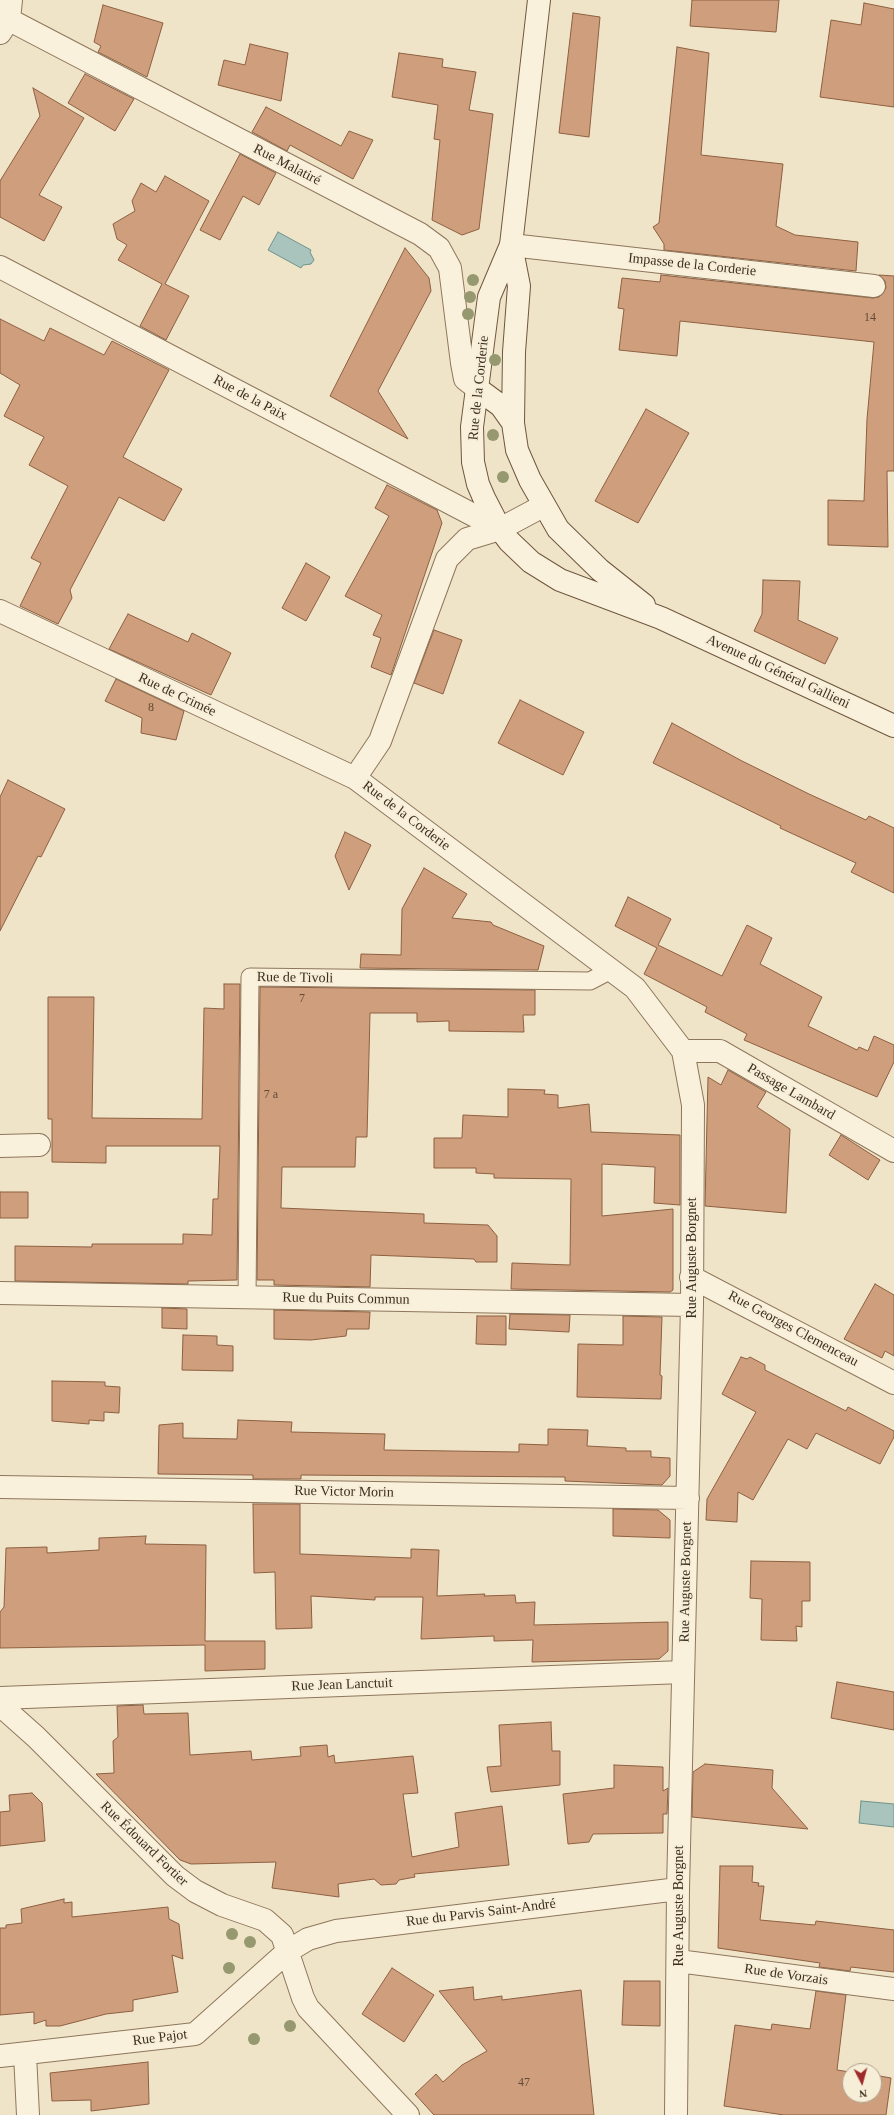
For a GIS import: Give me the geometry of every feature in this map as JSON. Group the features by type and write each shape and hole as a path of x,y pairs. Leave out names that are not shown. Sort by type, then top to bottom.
{"street":[{"name":"Rue de la Corderie","path":"539,0 511,245 489,297 472,426 474,462 478,484 500,530 531,562 560,580 661,618"},
{"name":"Rue Malatiré","path":"5,17 44,40 420,234 439,248 450,268 462,363 466,379 501,406 513,423"},
{"name":"Rue de la Corderie","path":"511,245 519,286 514,352 513,423 517,450 543,506 558,529 600,570 661,618"},
{"name":"Impasse de la Corderie","path":"511,245 874,286"},
{"name":"Rue de la Paix","path":"0,267 500,530"},
{"name":"Rue de la Corderie","path":"543,506 500,530 467,539 447,559 380,741 355,778 635,988 683,1051"},
{"name":"Rue de Crimée","path":"0,611 355,778"},
{"name":"Avenue du Général Gallieni","path":"661,618 894,726"},
{"name":"Passage Lambard","path":"683,1051 720,1051 894,1151"},
{"name":"Rue Auguste Borgnet","path":"676,2115 678,1888 692,1305 693,1105 683,1051"},
{"path":"0,1146 39,1146"},
{"name":"Rue Georges Clemenceau","path":"691,1277 894,1383"},
{"name":"Rue du Puits Commun","path":"0,1293 692,1305"},
{"name":"Rue Victor Morin","path":"0,1487 688,1498"},
{"name":"Rue Jean Lanctuit","path":"0,1698 683,1672"},
{"name":"Rue Édouard Fortier","path":"0,1705 36,1738 175,1876 195,1891 222,1905 265,1920 282,1935 302,1998 308,2008 408,2115"},
{"name":"Rue du Parvis Saint-André","path":"288,1951 308,1939 336,1931 678,1888"},
{"name":"Rue Pajot","path":"0,2056 195,2034 288,1951"},
{"name":"Rue de Vorzais","path":"678,1961 894,1990"},
{"path":"25,2054 28,2115"}],"lane":[{"name":"Rue de Tivoli","path":"247,1298 250,977 590,981 611,970"}],"water":[{"path":"278,232 311,250 310,252 314,260 311,264 303,265 301,268 268,250"},
{"path":"861,1801 894,1804 894,1827 859,1823"}],"building":[{"path":"692,0 779,0 776,32 690,26"},
{"path":"864,3 894,9 894,107 820,97 831,20 861,25"},
{"path":"103,5 163,23 147,77 98,52 101,46 94,42"},
{"path":"573,13 600,17 589,137 559,133"},
{"path":"250,44 288,53 281,101 218,85 224,60 245,65"},
{"path":"677,47 709,53 701,155 783,164 776,226 795,235 858,242 856,271 664,250 664,244 653,227 659,223"},
{"path":"399,53 443,59 442,67 476,72 469,110 493,114 479,229 462,235 432,220 440,140 434,139 438,105 392,97"},
{"path":"85,74 134,99 115,131 68,103"},
{"path":"33,88 84,118 39,195 62,207 44,241 0,217 0,181 40,116"},
{"path":"266,107 341,146 349,131 373,140 353,179 290,145 287,151 252,132"},
{"path":"240,154 276,173 259,205 243,196 220,240 200,230"},
{"path":"165,176 209,201 165,284 189,296 166,340 140,326 162,284 118,260 127,245 117,239 113,224 135,211 132,201 141,183 156,192"},
{"path":"405,248 429,278 431,291 378,391 408,439 330,396"},
{"path":"661,275 873,298 879,297 886,288 885,281 879,275 894,276 894,471 887,471 888,547 828,545 828,500 864,501 867,419 874,342 680,321 677,356 619,350 624,309 618,308 622,278 660,282"},
{"path":"0,319 44,341 50,328 104,355 112,341 169,370 123,457 182,489 164,521 119,497 70,590 72,598 58,624 20,606 41,563 31,558 68,486 29,465 44,437 4,416 20,385 0,373"},
{"path":"646,409 689,433 638,523 595,501"},
{"path":"387,485 437,510 442,523 391,675 371,667 381,638 373,635 382,615 345,596 389,516 375,508"},
{"path":"306,563 330,577 306,621 282,608"},
{"path":"763,580 800,581 798,620 838,638 825,664 754,631 762,614"},
{"path":"128,614 188,642 192,633 231,653 211,695 109,649"},
{"path":"434,630 462,640 443,694 414,683"},
{"path":"116,679 184,711 176,740 141,733 142,718 105,701"},
{"path":"520,700 584,732 563,775 498,743"},
{"path":"672,723 742,761 809,794 866,820 869,816 894,828 894,893 851,872 856,863 780,828 781,826 653,763"},
{"path":"8,780 65,809 41,857 38,856 0,931 0,797"},
{"path":"345,832 371,845 349,890 335,856"},
{"path":"424,868 467,894 452,918 491,922 493,925 544,946 538,970 360,968 361,954 401,955 402,909"},
{"path":"628,897 671,919 658,945 722,976 747,925 772,938 760,964 822,997 808,1026 857,1050 859,1047 868,1051 874,1036 894,1045 894,1062 877,1097 744,1040 747,1034 705,1012 707,1007 644,974 657,948 615,926"},
{"path":"224,984 240,984 237,1280 188,1281 188,1284 15,1281 15,1246 92,1247 92,1244 183,1244 183,1234 212,1235 213,1199 218,1199 220,1146 106,1146 106,1163 52,1162 52,1119 48,1119 48,997 94,997 92,1118 202,1119 204,1008 224,1009"},
{"path":"260,987 535,990 535,1015 523,1015 524,1032 449,1031 449,1021 417,1022 417,1013 370,1013 367,1137 356,1137 355,1167 282,1167 281,1208 424,1214 424,1223 488,1225 497,1236 497,1262 476,1262 474,1259 371,1255 370,1287 274,1285 274,1280 257,1280"},
{"path":"728,1070 766,1092 757,1107 790,1129 786,1213 705,1206 708,1077 721,1085"},
{"path":"508,1089 545,1090 544,1094 558,1095 558,1108 589,1104 591,1132 680,1135 680,1205 654,1203 655,1167 602,1164 602,1216 673,1209 673,1290 670,1292 511,1289 512,1263 570,1265 571,1179 494,1178 494,1174 476,1173 476,1168 434,1168 434,1138 462,1138 463,1115 508,1117"},
{"path":"841,1135 880,1160 868,1180 829,1155"},
{"path":"0,1192 28,1192 28,1218 0,1218"},
{"path":"875,1284 894,1295 894,1356 885,1351 882,1358 844,1339"},
{"path":"162,1308 187,1309 187,1329 162,1328"},
{"path":"274,1310 370,1312 369,1329 347,1329 346,1336 311,1340 274,1339"},
{"path":"510,1314 570,1315 569,1332 509,1329"},
{"path":"477,1316 506,1316 506,1345 476,1344"},
{"path":"623,1316 662,1317 660,1375 662,1376 661,1399 577,1397 578,1344 623,1345"},
{"path":"183,1335 217,1336 217,1345 233,1346 233,1371 182,1370"},
{"path":"741,1357 747,1359 750,1357 765,1365 765,1370 846,1411 848,1407 894,1431 894,1437 880,1464 816,1433 807,1449 788,1439 753,1500 738,1492 737,1522 706,1520 707,1499 756,1412 722,1394"},
{"path":"52,1381 105,1382 105,1386 120,1387 119,1413 104,1412 104,1421 89,1420 89,1424 52,1421"},
{"path":"238,1420 292,1422 291,1432 385,1434 384,1450 519,1452 519,1444 548,1445 548,1429 588,1430 587,1446 626,1448 626,1451 651,1451 651,1457 670,1458 670,1476 662,1485 565,1481 565,1477 301,1475 301,1479 253,1479 253,1475 158,1474 159,1425 183,1423 183,1438 237,1439"},
{"path":"253,1504 300,1504 300,1554 411,1558 411,1549 439,1550 437,1596 485,1594 484,1596 515,1595 516,1603 535,1602 534,1625 668,1622 668,1651 659,1659 532,1662 533,1640 494,1641 494,1636 421,1639 423,1597 375,1597 375,1600 311,1596 312,1628 276,1629 275,1572 254,1573"},
{"path":"613,1509 658,1510 670,1520 670,1538 613,1536"},
{"path":"146,1536 145,1544 206,1545 205,1641 265,1641 265,1669 205,1671 205,1645 0,1648 0,1612 4,1607 6,1548 47,1547 47,1553 99,1550 99,1538"},
{"path":"751,1561 810,1562 810,1601 802,1601 802,1627 796,1626 797,1641 761,1640 762,1599 750,1598"},
{"path":"837,1682 894,1692 894,1730 831,1718"},
{"path":"143,1705 144,1714 188,1713 190,1755 251,1751 252,1760 301,1756 300,1747 327,1745 328,1757 334,1755 335,1763 413,1756 418,1793 403,1794 412,1857 459,1847 455,1813 502,1806 509,1865 414,1874 415,1877 399,1880 396,1884 381,1885 374,1879 338,1884 339,1897 272,1888 276,1862 191,1864 180,1860 96,1774 114,1773 113,1741 118,1737 117,1706"},
{"path":"551,1722 552,1751 560,1751 560,1785 491,1792 487,1767 501,1766 499,1725"},
{"path":"705,1764 773,1770 772,1788 808,1829 692,1817 693,1772"},
{"path":"614,1765 663,1767 663,1791 668,1788 667,1814 663,1814 663,1833 593,1834 589,1842 568,1844 563,1794 614,1788"},
{"path":"32,1793 42,1803 45,1841 0,1846 0,1812 10,1811 9,1795"},
{"path":"720,1866 753,1866 752,1882 759,1883 758,1886 764,1886 760,1920 815,1925 816,1921 894,1930 894,1972 851,1967 850,1971 819,1967 820,1963 718,1948"},
{"path":"64,1899 64,1903 72,1902 72,1917 168,1907 169,1919 179,1924 183,1959 172,1955 178,1992 133,2000 133,2011 106,2014 60,2026 46,2026 46,2020 34,2024 34,2012 0,2015 0,1928 6,1928 6,1925 22,1923 21,1909"},
{"path":"392,1968 434,1995 404,2042 362,2014"},
{"path":"624,1981 660,1981 660,2026 622,2025"},
{"path":"473,1987 474,2000 502,1996 502,2000 581,1990 594,2115 434,2115 415,2094 436,2074 443,2082 462,2065 487,2051 439,1991"},
{"path":"816,1991 846,1995 837,2070 842,2071 842,2103 882,2103 882,2076 891,2078 886,2115 784,2115 724,2106 735,2025 771,2030 772,2024 810,2029"},
{"path":"148,2062 149,2104 91,2111 91,2100 52,2101 50,2073"}]}
